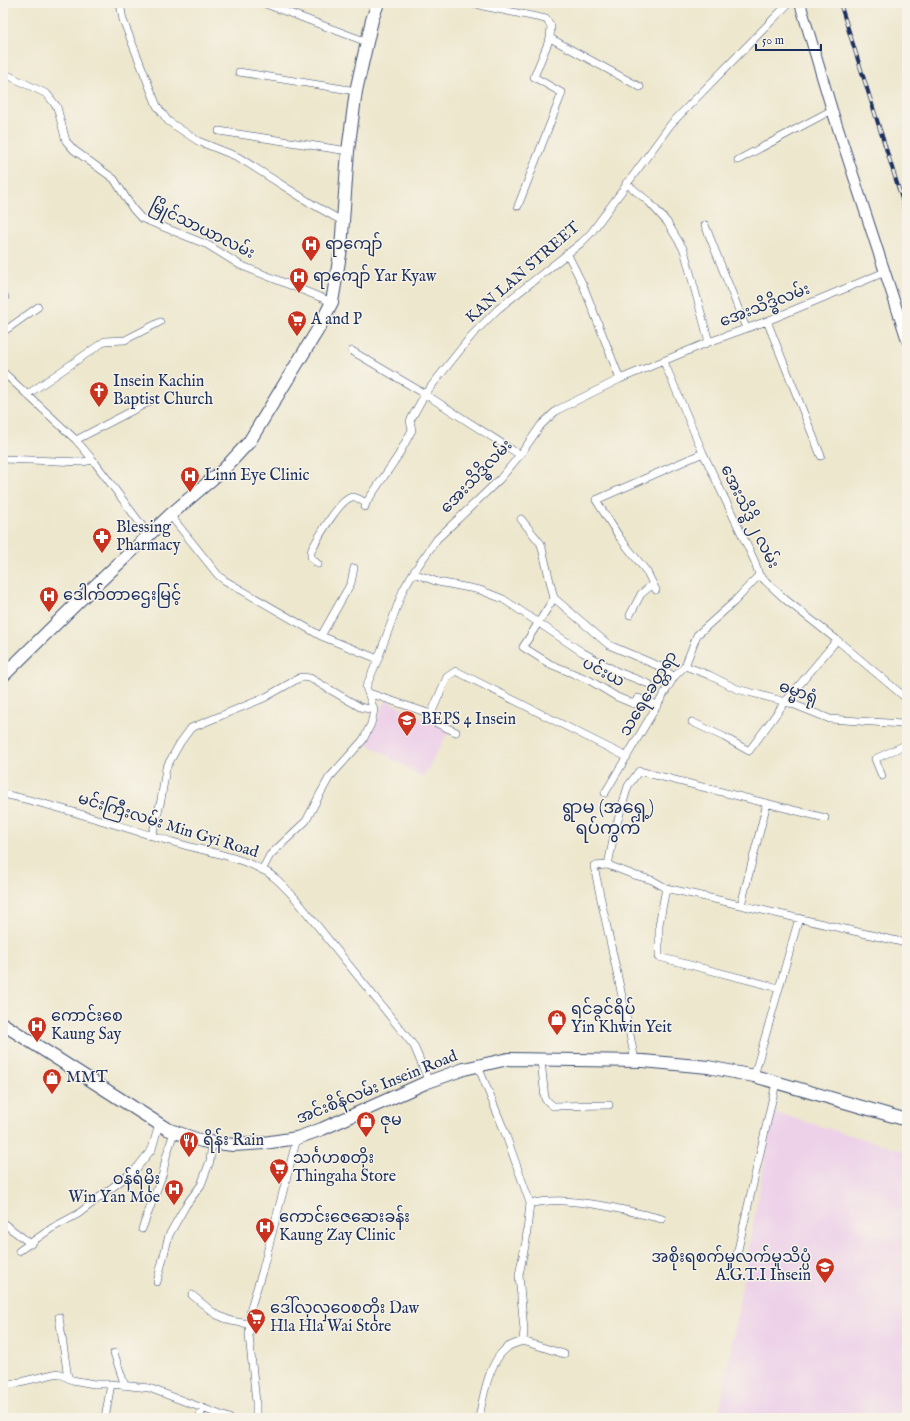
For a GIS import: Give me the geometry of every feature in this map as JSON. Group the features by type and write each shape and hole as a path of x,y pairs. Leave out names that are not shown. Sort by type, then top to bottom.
{"main road":[{"path":"3,676 148,535 224,469 248,442 317,331 332,302 341,249 348,151 356,91 372,20 378,3"},
{"path":"800,3 832,110 907,340"},
{"name":"အင်းစိန်လမ်း Insein Road","path":"3,1024 159,1124 174,1132 202,1141 233,1145 264,1143 297,1138 322,1129 429,1082 464,1069 508,1060 635,1061 708,1067 754,1076 907,1120"}],"street":[{"path":"120,3 123,20 157,106 168,121 198,141 238,157 312,204 342,221"},
{"path":"263,3 367,42"},
{"path":"474,3 492,5 546,19 551,26 550,38 534,77 562,93 518,206"},
{"name":"KAN LAN STREET","path":"318,564 311,559 310,554 337,509 349,497 354,497 365,505 398,456 412,430 410,421 425,394 472,335 498,309 581,243 591,233 626,183 671,124 789,3"},
{"path":"550,38 640,87"},
{"path":"239,72 356,91"},
{"name":"မြိုင်သာယာလမ်း","path":"3,73 48,94 57,107 66,141 74,150 114,179 133,209 142,218 208,245 240,265 332,302"},
{"path":"738,160 832,110"},
{"path":"219,131 348,151"},
{"path":"626,183 648,202 667,222 684,250 708,342"},
{"path":"705,225 746,328"},
{"path":"567,253 583,285 620,379"},
{"name":"အေးသိဒ္ဓိလမ်း","path":"374,710 366,687 404,590 413,573 437,539 500,479 520,455 541,425 557,410 620,379 664,362 708,342 767,321 885,272"},
{"path":"3,332 38,307"},
{"path":"767,321 822,456"},
{"path":"28,394 105,341 125,340 160,322"},
{"path":"352,351 425,394 520,455"},
{"name":"အေးသိဒ္ဓိ ၂ လမ်း","path":"664,362 703,453 755,562 759,575 786,600 837,640 907,699"},
{"path":"3,372 76,440 93,460 148,535"},
{"path":"76,440 151,401"},
{"path":"630,615 641,594 654,587 648,572 620,538 596,500 703,453"},
{"path":"3,459 82,462 93,460"},
{"path":"170,515 214,570 224,580 321,636 378,659"},
{"path":"521,519 541,544 554,598 609,645 661,667 674,677"},
{"path":"321,636 350,583 354,568"},
{"path":"413,573 438,582 480,590 503,599 538,624 582,652 612,669 649,684"},
{"name":"သရေခေတ္တရာ","path":"605,793 674,677 685,666 697,635 734,602 759,575"},
{"path":"538,624 554,598"},
{"name":"ပင်းယ","path":"538,624 524,647 550,664 589,680 617,697 634,704 638,698 658,705"},
{"path":"692,722 749,751 785,702 837,640"},
{"name":"ဓမ္မာရုံ","path":"685,666 709,675 737,689 785,702 830,720 902,724 907,726"},
{"path":"456,732 432,721 431,714 447,677 456,671 627,757"},
{"path":"152,836 161,800 166,768 180,743 191,728 264,698 301,677 310,678 360,707 374,710 371,724 363,740 329,778 306,821 270,854 262,870"},
{"path":"369,693 431,714"},
{"path":"882,776 875,760 907,744"},
{"path":"608,865 615,830 628,786 639,771 825,818"},
{"name":"မင်းကြီးလမ်း Min Gyi Road","path":"3,794 86,815 152,836 238,859 262,870 276,879 296,898 414,1046 429,1082"},
{"path":"741,905 766,803"},
{"path":"635,1061 623,1000 610,948 594,866 608,865 652,880 666,888 906,943"},
{"path":"666,888 660,925 659,957 779,988"},
{"path":"754,1076 799,918"},
{"path":"541,1060 545,1099 553,1106 609,1105"},
{"path":"478,1066 504,1130 530,1203 526,1241 519,1275 524,1330 522,1341"},
{"path":"737,1254 776,1083"},
{"path":"19,1251 52,1228 78,1214 136,1169 152,1149 159,1124"},
{"path":"142,1229 163,1173 166,1157 174,1132"},
{"path":"256,1418 249,1324 251,1307 262,1272 297,1138"},
{"path":"157,1282 169,1235 186,1205 201,1185 210,1161 212,1142"},
{"path":"530,1203 562,1201 583,1203 612,1207 662,1219"},
{"path":"3,1223 31,1244"},
{"path":"192,1295 215,1314 231,1321 249,1324"},
{"path":"59,1317 68,1378"},
{"path":"479,1418 485,1389 496,1360 507,1348 522,1341 564,1354"},
{"path":"114,1353 125,1386"},
{"path":"3,1386 58,1373 68,1378 94,1384 111,1384 149,1388 229,1418"},
{"path":"105,1418 111,1384"},
{"path":"199,1418 203,1408"}],"shaded area":[{"name":"BEPS 4 Insein","path":"386,700 449,731 423,777 366,743"},
{"name":"အစိုးရစက်မှုလက်မှုသိပ္ပံ A.G.T.I Insein","path":"773,1112 907,1152 907,1418 733,1418 719,1415"}],"railway":[{"path":"840,3 907,215"}],"place":[{"name":"ရာကျော်","path":"311,262"},
{"name":"ရာကျော် Yar Kyaw","path":"299,294"},
{"name":"A and P","path":"297,337"},
{"name":"Insein Kachin Baptist Church","path":"99,408"},
{"name":"Linn Eye Clinic","path":"190,493"},
{"name":"Blessing Pharmacy","path":"102,554"},
{"name":"ဒေါက်တာဌေးမြင့်","path":"49,613"},
{"name":"BEPS 4 Insein","path":"407,737"},
{"name":"ရင်ခွင်ရိပ် Yin Khwin Yeit","path":"557,1036"},
{"name":"ကောင်းစေ Kaung Say","path":"37,1043"},
{"name":"MMT","path":"52,1095"},
{"name":"ဇုမ","path":"366,1138"},
{"name":"ရိန်း Rain","path":"189,1158"},
{"name":"သင်္ဂဟစတိုး Thingaha Store","path":"279,1185"},
{"name":"ဝန်ရံမိုး Win Yan Moe","path":"174,1206"},
{"name":"ကောင်းဇေဆေးခန်း Kaung Zay Clinic","path":"265,1244"},
{"name":"အစိုးရစက်မှုလက်မှုသိပ္ပံ A.G.T.I Insein","path":"825,1284"},
{"name":"ဒေါ်လှလှဝေစတိုး Daw Hla Hla Wai Store","path":"256,1335"}],"district":[{"name":"ရွာမ (အရှေ့) ရပ်ကွက်","path":"608,818"}]}
